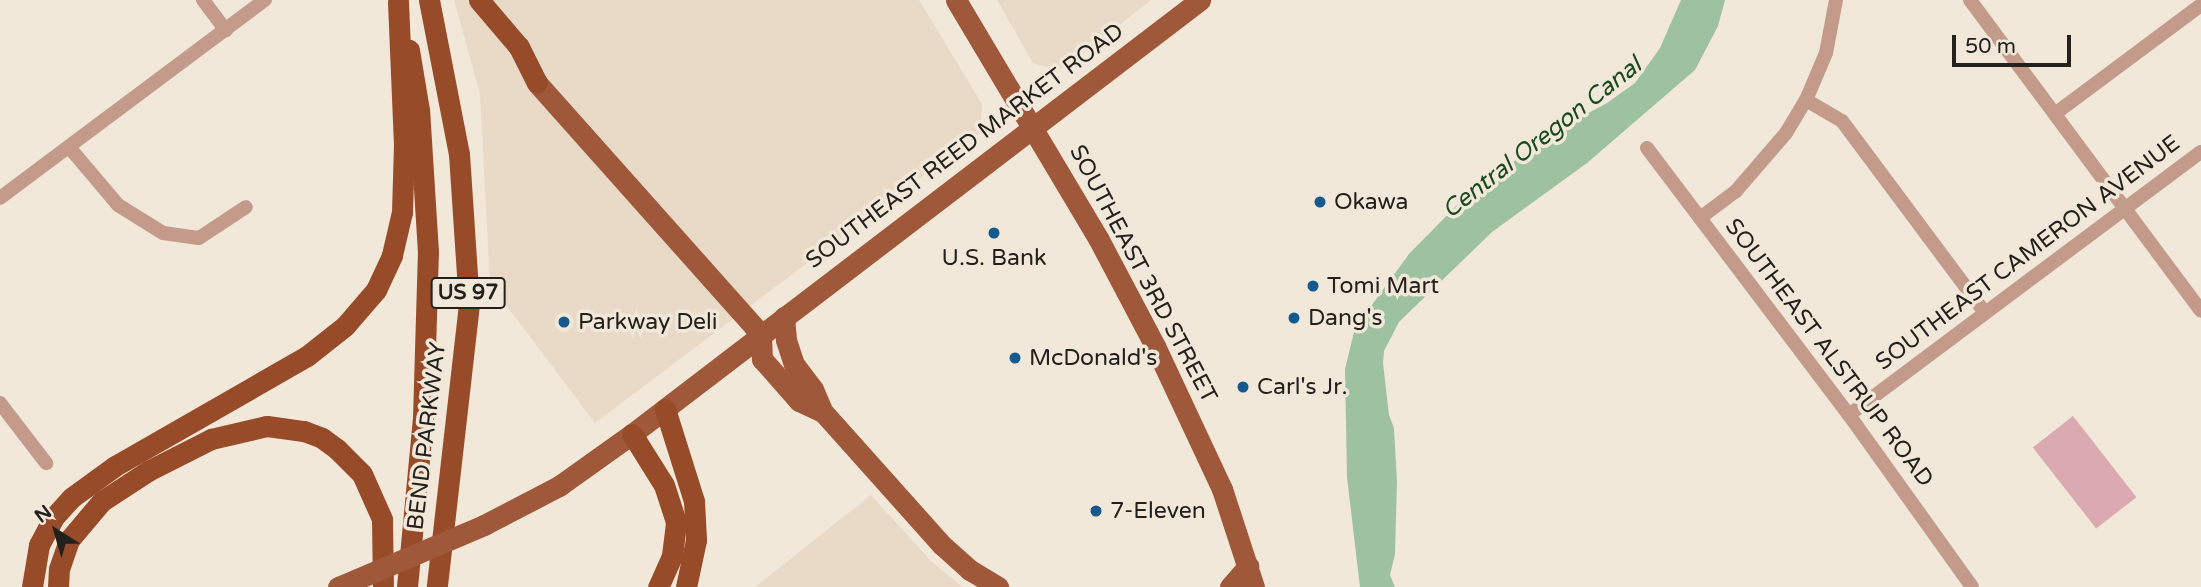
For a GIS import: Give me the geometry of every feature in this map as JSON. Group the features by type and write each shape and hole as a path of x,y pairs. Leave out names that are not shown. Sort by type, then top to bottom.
{"highway":[{"name":"BEND PARKWAY","path":"429,0 459,154 469,304 437,587"},
{"path":"479,0 519,47 537,83"},
{"name":"BEND PARKWAY","path":"398,1 419,110 428,252 423,418 407,587"},
{"path":"32,587 39,545 54,517 71,498 115,466 307,356 345,326 376,290 392,255 402,212 404,145 398,1"},
{"path":"665,409 694,501 696,540 686,587"},
{"path":"58,587 60,569 69,540 102,501 148,471 211,439 267,426 304,431 322,438 362,474 382,519 383,587"},
{"path":"632,434 664,485 676,523 671,556 658,587"},
{"path":"445,500 451,587"}],"main road":[{"name":"SOUTHEAST 3RD STREET","path":"956,0 1098,238 1201,438 1254,587"},
{"name":"SOUTHEAST REED MARKET ROAD","path":"346,583 484,525 559,486 665,409 1200,0"},
{"path":"537,83 761,334 762,359 799,401 823,412"},
{"path":"784,317 786,340 794,364 813,389 823,412 942,545 970,570 998,587"},
{"path":"1230,587 1248,566"}],"street":[{"path":"203,0 226,30"},
{"path":"0,198 265,0"},
{"path":"1700,218 1744,182 1786,133 1806,100 1826,53 1836,0"},
{"path":"1970,0 2201,311"},
{"path":"2056,113 2201,5"},
{"path":"1806,100 1842,121 1985,313"},
{"path":"69,147 118,205 163,233 199,238 246,207"},
{"name":"SOUTHEAST ALSTRUP ROAD","path":"1647,148 1849,415 1972,587"},
{"name":"SOUTHEAST CAMERON AVENUE","path":"1849,415 2201,152"},
{"path":"0,404 46,463"}],"shaded area":[{"path":"454,0 919,0 982,104 981,132 595,423 490,284 480,94"},
{"path":"997,0 1151,0 1067,66 1057,70 1033,63"},
{"path":"1681,0 1725,0 1718,26 1695,70 1587,163 1492,232 1399,322 1384,351 1383,363 1389,415 1394,428 1397,482 1395,554 1390,575 1395,587 1360,587 1347,477 1345,369 1355,328 1409,254 1467,195 1559,129 1607,103 1635,83 1660,48"},
{"path":"2073,416 2136,497 2096,529 2033,447"},
{"path":"871,495 932,562 963,587 755,587"}],"place":[{"name":"Okawa","path":"1320,202"},
{"name":"U.S. Bank","path":"994,233"},
{"name":"Tomi Mart","path":"1313,286"},
{"name":"Dang's","path":"1294,318"},
{"name":"Parkway Deli","path":"564,322"},
{"name":"McDonald's","path":"1015,358"},
{"name":"Carl's Jr.","path":"1243,387"},
{"name":"7-Eleven","path":"1096,511"}],"water label":[{"name":"Central Oregon Canal","path":"1542,138"}]}
